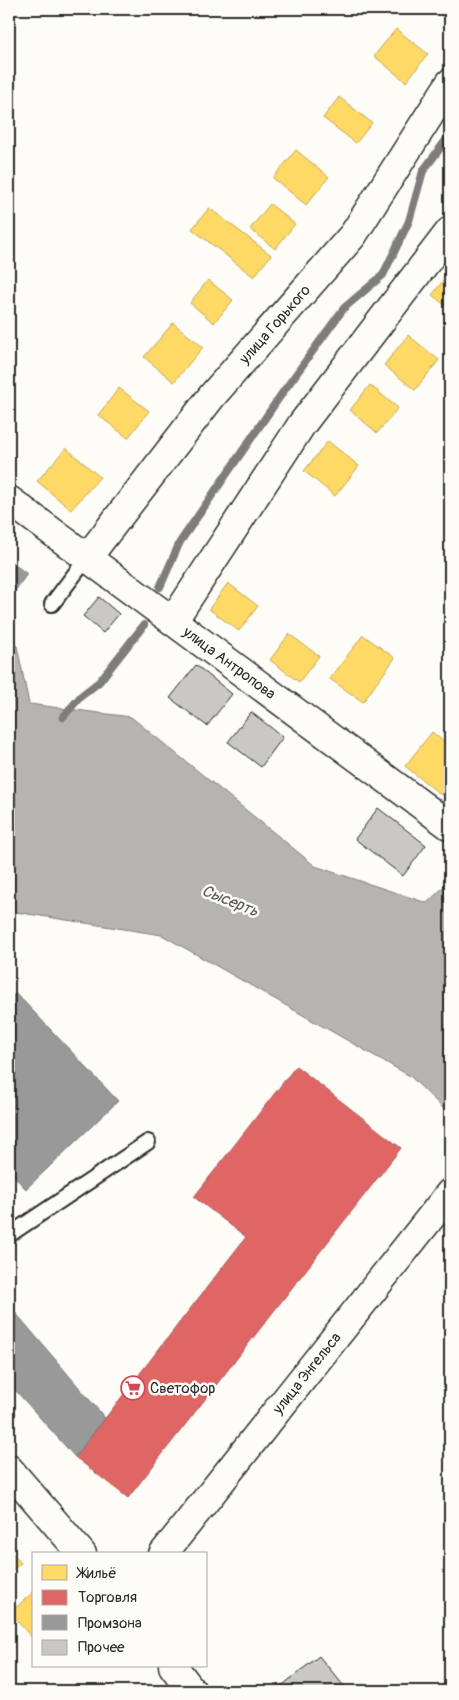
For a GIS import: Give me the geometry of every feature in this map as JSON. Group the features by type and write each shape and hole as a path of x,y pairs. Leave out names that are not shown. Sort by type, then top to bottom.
{"street":[{"name":"улица Горького","path":"87,558 212,396 354,235 450,83"},
{"path":"173,622 302,424 450,230"},
{"name":"улица Антропова","path":"9,500 450,826"},
{"name":"улица Энгельса","path":"164,1552 450,1193"},
{"path":"9,1469 80,1552"},
{"path":"175,1668 192,1691"}],"lane":[{"path":"52,604 87,558"},
{"path":"9,1235 148,1142"}],"water":[{"name":"Сысерть","path":"9,640 17,646 29,704 131,717 315,866 427,903 450,881 450,1115 410,1076 162,935 9,911"}],"building: Жильё":[{"path":"433,9 450,9 450,22"},
{"path":"396,29 428,54 406,82 374,56"},
{"path":"339,97 372,123 356,143 323,118"},
{"path":"296,150 329,177 306,205 273,178"},
{"path":"270,204 295,224 275,249 250,229"},
{"path":"209,208 271,255 254,277 192,229"},
{"path":"450,272 450,309 432,295"},
{"path":"208,280 233,300 214,323 190,303"},
{"path":"173,323 203,347 174,382 144,357"},
{"path":"408,335 439,360 415,390 384,365"},
{"path":"370,385 398,408 377,433 350,410"},
{"path":"119,388 149,411 128,438 98,415"},
{"path":"328,441 359,466 335,496 304,471"},
{"path":"66,448 100,477 71,510 37,481"},
{"path":"228,583 258,606 239,631 209,609"},
{"path":"289,634 319,656 299,682 270,660"},
{"path":"363,635 395,658 363,702 330,679"},
{"path":"432,732 450,747 450,783 441,795 405,766"},
{"path":"9,1549 21,1563 9,1573"},
{"path":"32,1593 32,1638 10,1613"}],"building: Торговля":[{"path":"296,1066 401,1148 128,1498 75,1457 246,1237 194,1197"}],"building: Промзона":[{"path":"9,528 15,533 9,542"},
{"path":"9,560 27,574 10,598 9,597"},
{"path":"16,993 118,1101 26,1189 9,1171 9,999"},
{"path":"9,1305 105,1418 75,1457 9,1383"}],"building: Прочее":[{"path":"99,597 119,614 103,633 83,616"},
{"path":"196,665 232,694 207,726 170,698"},
{"path":"251,712 283,737 261,767 228,742"},
{"path":"378,808 426,845 403,876 355,839"},
{"path":"319,1656 348,1691 275,1691"}],"waterway":[{"path":"160,587 180,542 283,392 344,308 383,275 409,221 423,171 450,135"},
{"path":"63,717 81,696 99,682 144,625"}],"place":[{"name":"Светофор","path":"133,1388"}]}
